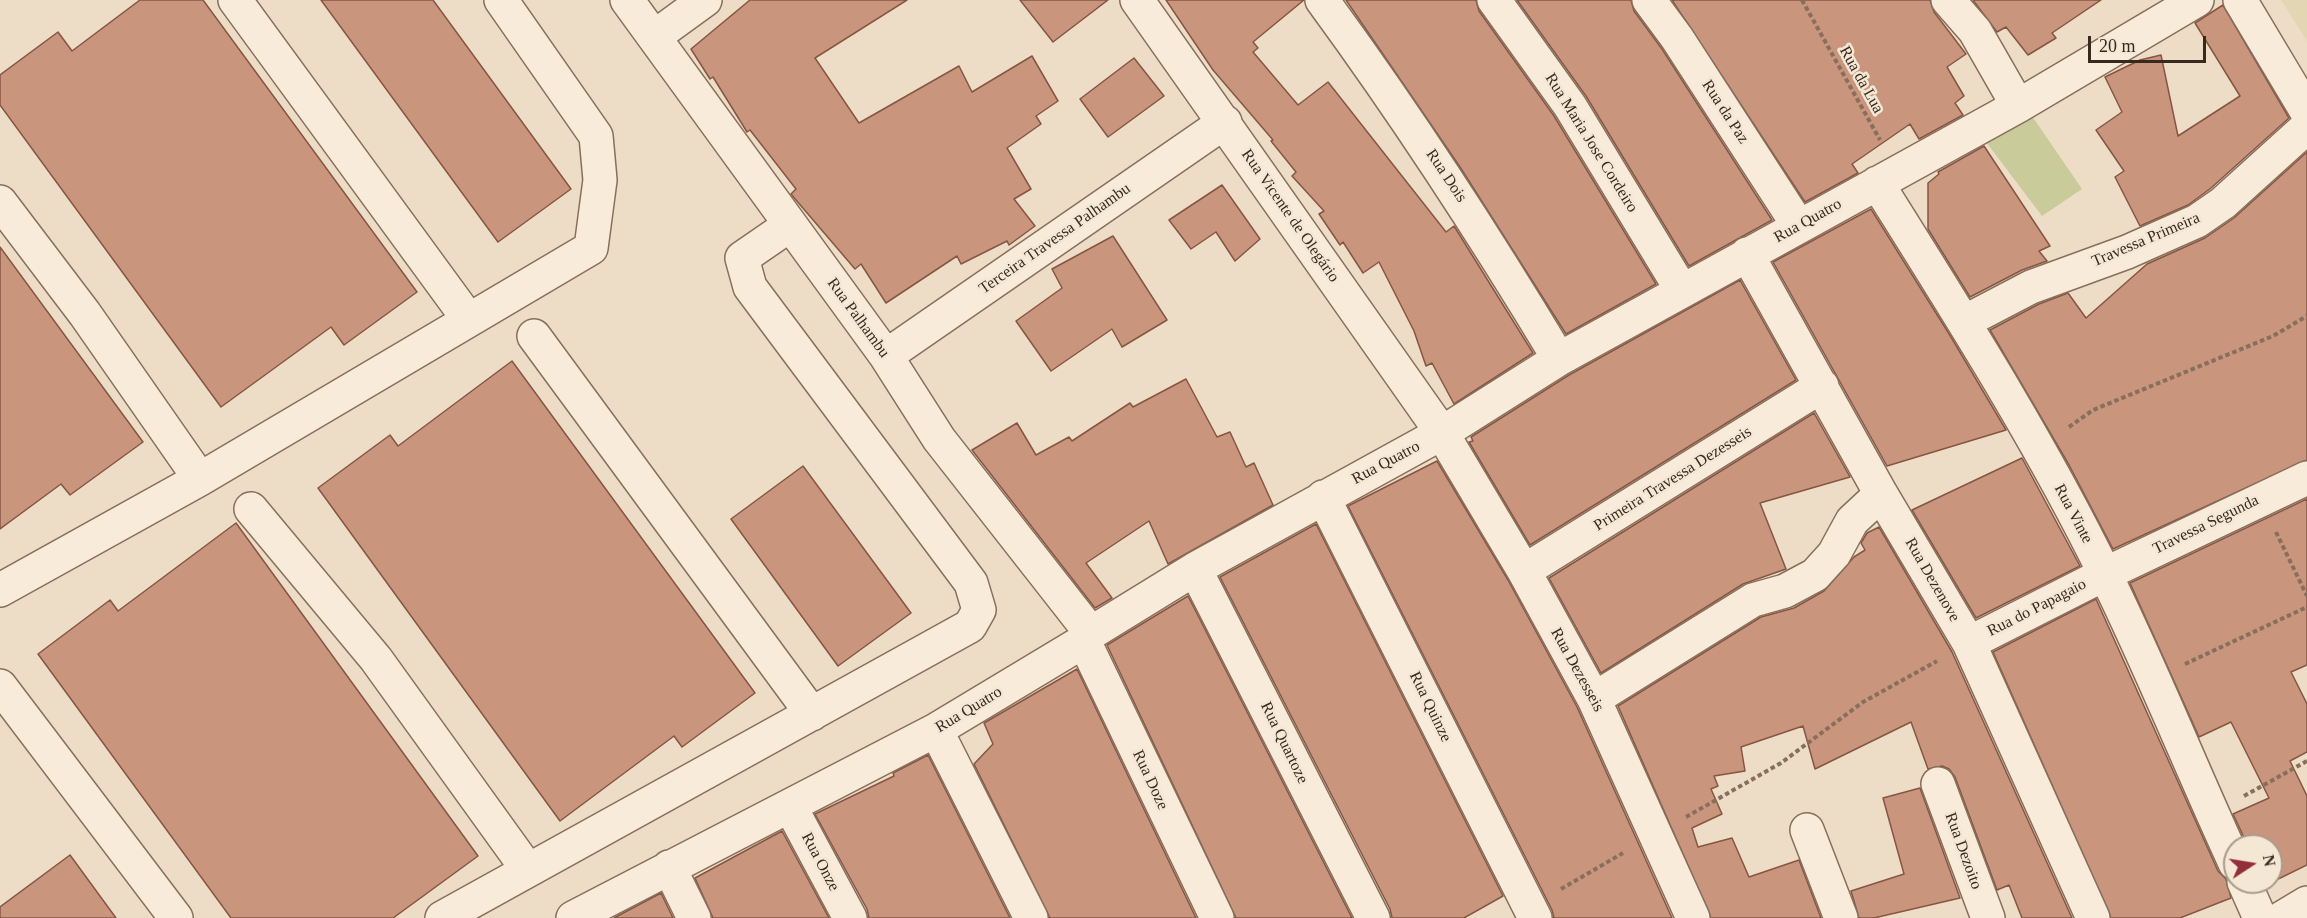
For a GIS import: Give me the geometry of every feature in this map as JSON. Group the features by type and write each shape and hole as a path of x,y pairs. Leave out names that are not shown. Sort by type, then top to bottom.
{"street":[{"path":"235,0 470,320"},
{"path":"0,590 200,479 591,248 600,180 596,136 501,0"},
{"name":"Rua Palhambu","path":"627,0 886,356 939,439 1088,637"},
{"path":"654,37 705,0"},
{"name":"Rua Vicente de Olegário","path":"1137,0 1442,432"},
{"name":"Rua Dois","path":"1322,0 1392,95 1468,210 1559,359"},
{"name":"Rua Maria Jose Cordeiro","path":"1494,0 1570,106 1681,290"},
{"name":"Rua da Paz","path":"1649,0 1677,38 1798,225"},
{"path":"1948,0 1975,31 2018,106"},
{"name":"Rua Quatro","path":"573,918 936,730 1195,568 1442,432 1559,359 1681,290 2018,106 2164,8 2197,0"},
{"path":"2240,0 2307,112"},
{"name":"Terceira Travessa Palhambu","path":"886,356 1225,122"},
{"name":"Travessa Primeira","path":"1965,322 2031,287 2127,252 2197,221 2223,203 2307,127"},
{"name":"Rua Vinte","path":"1888,178 1965,322 2038,448 2105,573 2223,837"},
{"path":"0,202 85,314 200,479"},
{"path":"442,918 970,626 979,610 971,583 750,287 742,258 790,225"},
{"name":"Rua Dezenove","path":"1747,254 1881,494 1969,643 2093,918"},
{"path":"534,336 812,714"},
{"name":"Primeira Travessa Dezesseis","path":"1524,571 1822,386"},
{"name":"Rua Dezesseis","path":"1442,432 1524,571 1594,699 1693,918"},
{"name":"Travessa Segunda","path":"2105,573 2307,478"},
{"path":"1594,699 1753,600 1785,591 1815,575 1834,554 1852,521 1881,494"},
{"name":"Rua Quinze","path":"1323,497 1532,912"},
{"path":"251,509 376,659 528,870"},
{"name":"Rua Quartoze","path":"1195,568 1373,918"},
{"name":"Rua do Papagaio","path":"1969,643 2105,573"},
{"name":"Rua Doze","path":"1088,637 1217,918"},
{"path":"0,686 176,918"},
{"path":"936,730 1031,918"},
{"name":"Rua Dezoito","path":"1938,784 1988,918"},
{"name":"Rua Onze","path":"790,806 850,918"},
{"path":"1807,830 1841,918"},
{"path":"669,867 694,918"},
{"path":"2249,894 2260,918"},
{"path":"2282,918 2307,903"}],"path":[{"name":"Rua da Lua","path":"1802,0 1888,178"},
{"path":"2038,448 2093,410 2273,336 2307,316"},
{"path":"2260,499 2307,596"},
{"path":"2154,679 2307,607"},
{"path":"1532,912 1657,834 1781,763 1863,702 1969,643"},
{"path":"2212,814 2307,761"}],"shaded area":[{"path":"2281,0 2307,0 2307,41"}],"green space":[{"path":"2032,116 2082,189 2042,216 1983,138"}],"building":[{"path":"140,0 203,0 417,292 344,345 331,327 221,407 0,105 0,75 58,32 72,51"},
{"path":"321,0 433,0 571,189 498,242"},
{"path":"750,0 907,0 815,58 859,123 959,66 972,92 1032,56 1058,101 1036,116 1041,124 1007,148 1031,189 1014,199 1035,226 1009,245 1007,241 961,264 957,256 886,303 861,264 855,269 791,194 796,189 750,130 747,132 713,77 710,79 691,49"},
{"path":"1020,0 1108,0 1053,42"},
{"path":"1166,0 1304,0 1253,42 1258,48 1253,52 1298,105 1328,82 1446,232 1454,226 1533,353 1454,404 1432,363 1426,366 1414,331 1379,262 1363,273 1343,242 1340,245 1319,214 1324,211 1292,176 1296,172 1271,141 1273,140 1213,70"},
{"path":"1346,0 1476,0 1479,11 1554,116 1656,284 1566,334 1460,167"},
{"path":"1517,0 1631,0 1634,11 1662,49 1772,220 1689,266 1586,96"},
{"path":"1672,0 1930,0 1934,12 1966,54 1947,67 1964,96 1955,103 1963,115 1919,139 1910,124 1852,164 1858,173 1805,202"},
{"path":"1973,0 2101,0 2052,33 2056,38 2028,55 2006,27 1997,32"},
{"path":"2223,5 2289,118 2211,188 2188,205 2140,226 2115,177 2124,171 2096,130 2122,112 2105,77 2140,60 2161,55 2178,136 2240,96 2195,23"},
{"path":"1134,58 1164,96 1108,137 1080,99"},
{"path":"1984,146 2050,246 2039,251 2047,261 2022,270 1970,297 1928,229 1928,183 1939,174 1938,172"},
{"path":"2307,152 2307,460 2113,549 2069,465 1990,330 2039,304 2068,293 2086,318 2147,264 2205,238 2234,218"},
{"path":"1222,185 1260,239 1235,261 1216,232 1191,249 1169,220"},
{"path":"1871,209 2006,430 1887,466 1773,262"},
{"path":"1113,236 1167,320 1122,347 1112,329 1051,371 1016,321 1062,288 1052,269"},
{"path":"0,247 143,442 70,495 61,484 0,529"},
{"path":"1740,280 1796,380 1530,545 1469,442 1473,441 1471,437 1569,375"},
{"path":"512,361 755,693 682,747 674,736 560,821 318,488 390,435 398,446"},
{"path":"1186,379 1217,437 1230,432 1246,467 1254,463 1273,505 1168,564 1149,521 1086,563 1112,598 1095,608 972,450 1017,423 1036,455 1069,437 1072,441 1130,403 1133,407"},
{"path":"1814,413 1850,477 1760,503 1786,569 1743,584 1601,673 1549,578"},
{"path":"2022,458 2080,566 1976,618 1912,510"},
{"path":"1437,461 1508,580 1577,707 1672,918 1554,918 1348,506"},
{"path":"803,466 911,613 838,666 731,519"},
{"path":"2307,499 2307,665 2291,672 2307,704 2307,752 2290,761 2307,796 2307,865 2283,877 2283,834 2242,834 2233,814 2269,798 2231,722 2199,737 2130,583"},
{"path":"236,523 478,856 393,918 231,918 38,654 110,600 118,611"},
{"path":"1316,524 1503,896 1464,918 1392,918 1390,909 1220,577"},
{"path":"1879,527 1952,652 2072,918 2022,918 2009,885 1997,890 1955,777 1949,769 1942,766 1928,769 1911,722 1815,769 1803,726 1741,747 1745,771 1714,776 1718,786 1711,789 1722,814 1692,828 1698,847 1732,838 1749,877 1799,860 1821,918 1711,918 1618,706 1761,617 1794,608 1824,591 1854,557 1865,550 1861,543 1867,533"},
{"path":"1188,596 1352,918 1236,918 1107,645"},
{"path":"2096,599 2218,871 2223,876 2223,894 2230,894 2231,898 2180,918 2111,918 1993,652"},
{"path":"1077,669 1196,918 1050,918 974,764 993,744 984,723"},
{"path":"928,755 1010,918 869,918 867,909 815,814 894,776 893,773"},
{"path":"1920,788 1960,898 1874,918 1859,918 1851,891 1904,874 1883,798"},
{"path":"782,831 829,918 713,918 695,878"},
{"path":"70,855 116,918 0,918 0,907"},
{"path":"661,893 673,918 614,918"}]}
